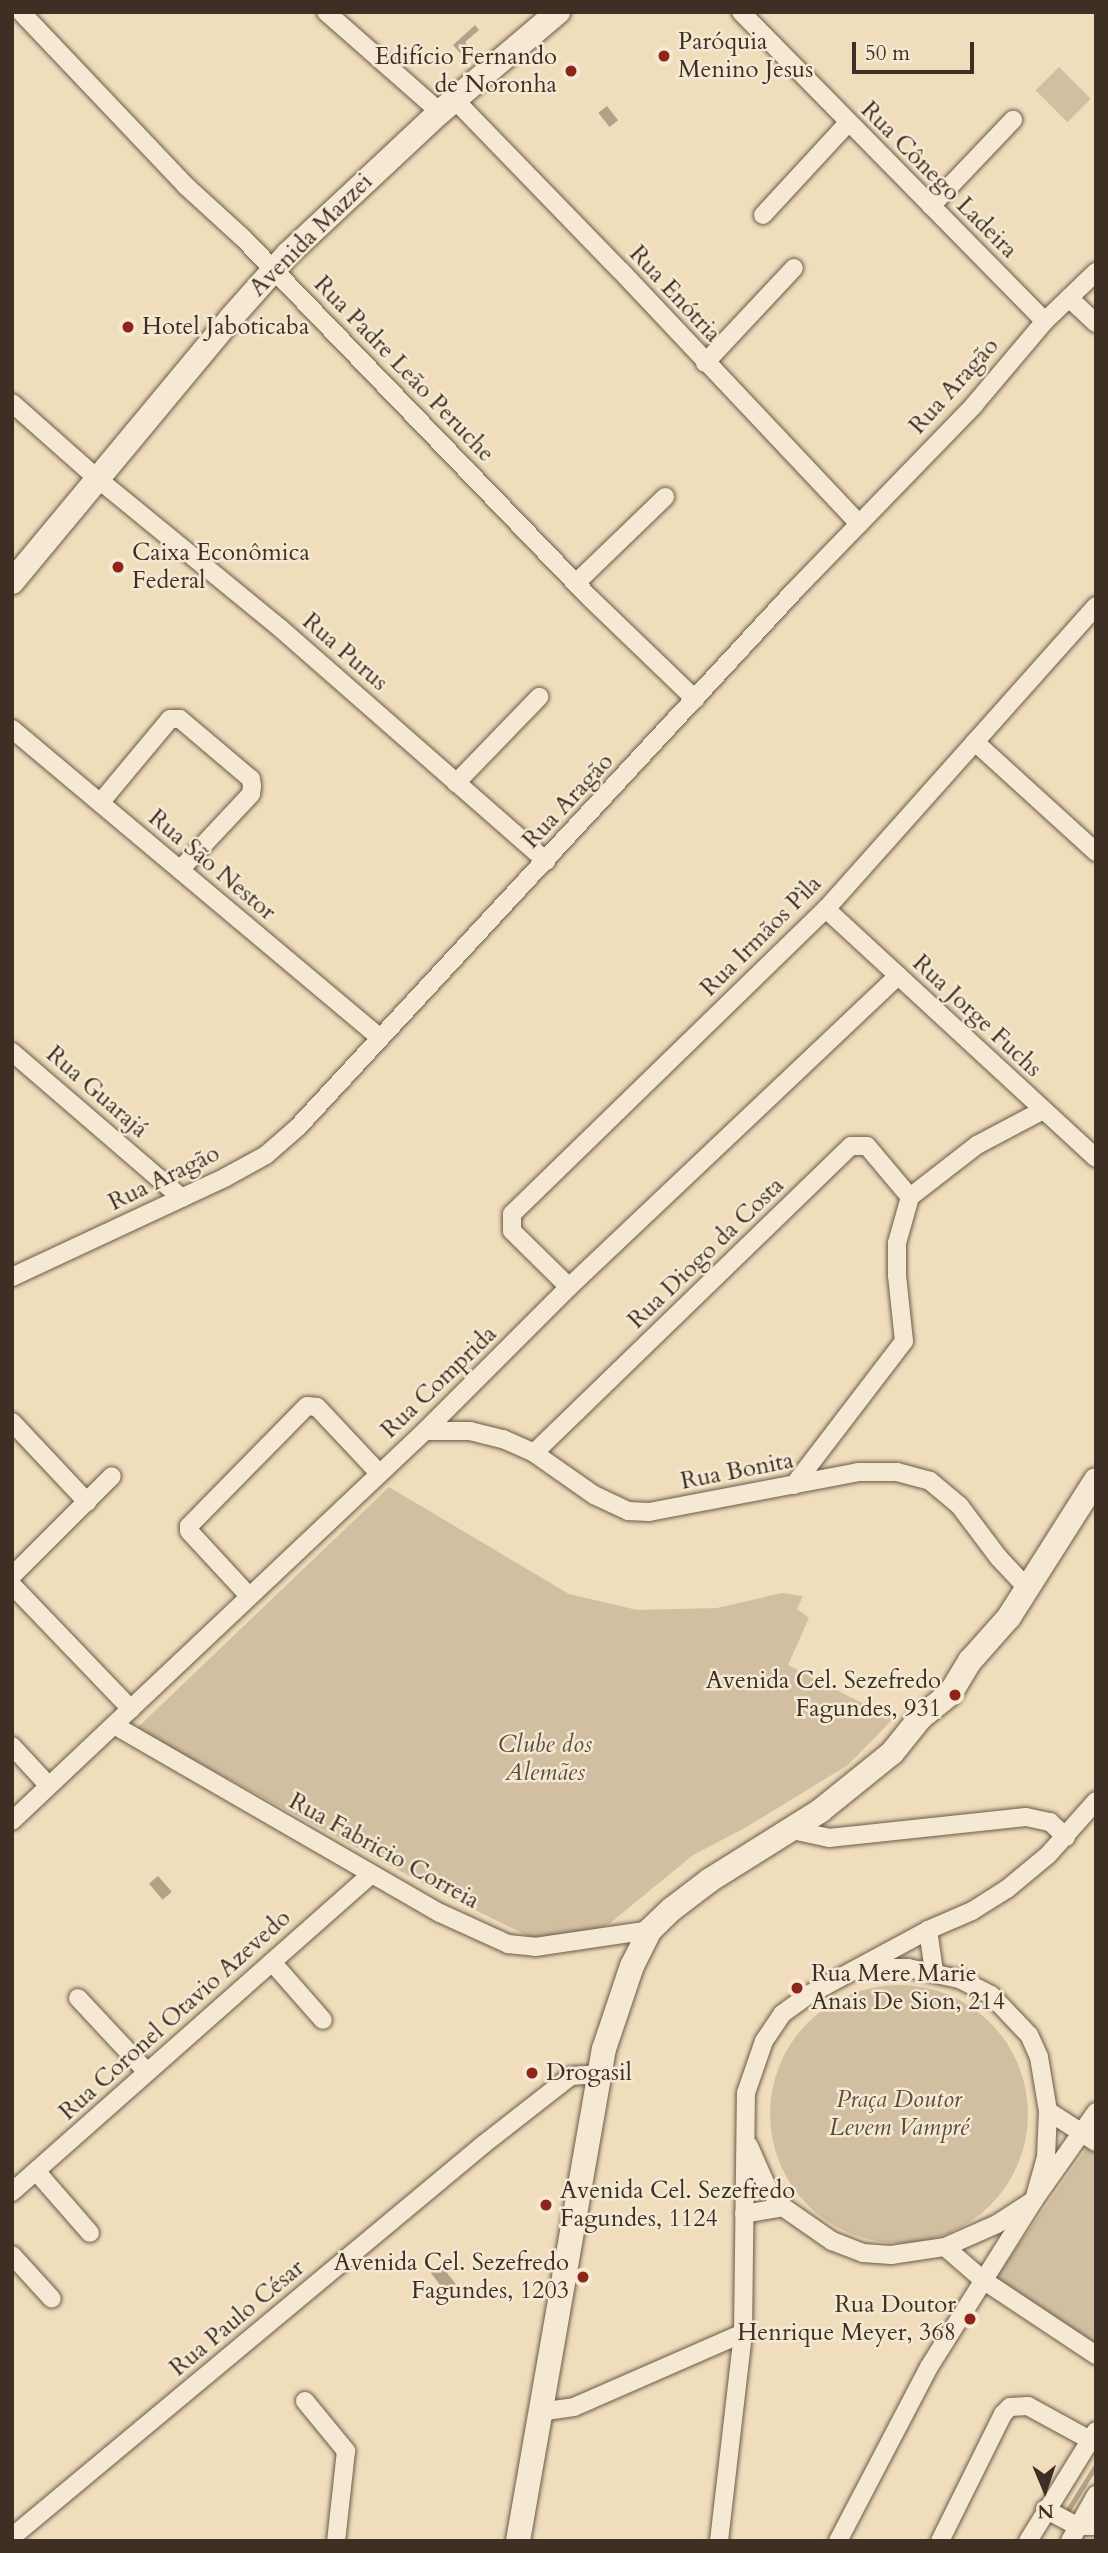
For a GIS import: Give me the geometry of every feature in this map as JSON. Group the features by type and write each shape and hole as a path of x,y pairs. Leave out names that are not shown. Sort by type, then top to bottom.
{"main road":[{"name":"Avenida Mazzei","path":"12,582 273,270 320,220 447,106 558,12"},
{"path":"1023,1585 1096,1474"},
{"path":"518,2541 598,2074 611,2023 632,1966 650,1930 710,1880 792,1830 892,1753 920,1718 950,1693 1002,1602 1023,1585 1096,1480"}],"street":[{"name":"Rua Padre Leão Peruche","path":"20,12 186,186 273,270 576,583 695,699"},
{"name":"Rua Enótria","path":"326,12 447,106 705,363 859,524"},
{"name":"Rua Cônego Ladeira","path":"741,12 1045,321"},
{"path":"931,206 1013,120"},
{"path":"763,215 848,123"},
{"path":"705,363 794,268"},
{"name":"Rua Aragão","path":"12,1277 182,1198 266,1155 298,1127 695,699 974,405 1045,321 1096,272"},
{"path":"1069,298 1096,323"},
{"name":"Rua Purus","path":"12,403 98,479 280,628 546,861"},
{"path":"576,583 664,497"},
{"name":"Rua Irmãos Pìla","path":"569,1287 512,1231 512,1214 826,909 1096,607"},
{"path":"456,783 539,696"},
{"path":"100,803 170,719 180,719 251,779 252,786 251,793 180,870"},
{"name":"Rua São Nestor","path":"12,729 380,1038"},
{"path":"975,742 1096,852"},
{"name":"Rua Jorge Fuchs","path":"826,909 1096,1158"},
{"name":"Rua Comprida","path":"12,1821 425,1431 569,1287 898,976"},
{"name":"Rua Guarajá","path":"12,1052 182,1198"},
{"path":"794,1485 904,1341 897,1275 897,1243 910,1197 977,1145 1043,1110"},
{"name":"Rua Diogo da Costa","path":"534,1453 851,1146 867,1146 910,1197"},
{"path":"249,1596 190,1531 189,1526 307,1406 317,1407 379,1473"},
{"path":"12,1422 87,1502"},
{"name":"Rua Bonita","path":"425,1431 470,1431 503,1439 534,1453 594,1495 628,1511 649,1512 858,1472 897,1472 930,1480 959,1505 1023,1585"},
{"path":"12,1576 112,1476"},
{"path":"12,1585 131,1709"},
{"name":"Rua Fabricio Correia","path":"114,1725 440,1913 508,1944 549,1946 650,1930"},
{"path":"12,1746 49,1786"},
{"path":"719,2541 743,2333 746,2093 753,2066 764,2041 782,2014 808,1995 928,1930 972,1911 1007,1889 1066,1837 1096,1801"},
{"path":"792,1830 829,1838 1026,1817 1050,1822 1066,1837"},
{"name":"Rua Coronel Otavio Azevedo","path":"12,2192 370,1874"},
{"path":"928,1930 934,1971"},
{"path":"272,1962 323,2020"},
{"path":"746,2136 767,2188 783,2207 832,2241 863,2253 891,2255 945,2246 997,2224 1034,2200 1044,2167 1048,2111 1040,2057 1029,2035 991,1995 958,1979 934,1971 882,1966 860,1969"},
{"path":"78,1998 147,2073"},
{"name":"Rua Paulo César","path":"12,2537 484,2144 571,2076 598,2074"},
{"path":"1048,2111 1089,2137"},
{"path":"838,2541 929,2367 1034,2200 1089,2137 1096,2112"},
{"path":"36,2171 90,2233"},
{"path":"744,2214 783,2207"},
{"path":"945,2246 983,2280 1096,2355"},
{"path":"12,2255 52,2299"},
{"path":"538,2412 574,2407 743,2333"},
{"path":"305,2401 346,2451 336,2541"},
{"path":"940,2541 1010,2407 1028,2406 1093,2436 1028,2541"},
{"path":"1073,2530 1096,2495"},
{"path":"1049,2511 1073,2530 1096,2526"}],"green space":[{"path":"1059,67 1091,99 1067,122 1036,90"},
{"name":"Clube dos Alemães","path":"389,1487 569,1594 637,1610 717,1608 782,1593 803,1596 797,1609 809,1618 788,1665 893,1719 848,1765 743,1829 693,1855 609,1924 588,1932 536,1940 445,1895 136,1729"},
{"name":"Praça Doutor Levem Vampré","path":"899,1985 924,1988 960,2000 981,2014 999,2032 1018,2065 1028,2114 1025,2139 1013,2175 999,2196 981,2214 948,2233 899,2243 874,2240 838,2228 817,2214 799,2196 780,2163 770,2114 773,2089 785,2053 799,2032 817,2014 850,1995"},
{"path":"1087,2148 1096,2154 1096,2344 994,2280"}],"shaded area":[{"path":"475,25 479,30 465,42 469,48 462,55 453,45"},
{"path":"607,106 618,120 609,127 598,113"},
{"path":"158,1876 172,1892 163,1900 149,1884"},
{"path":"441,2265 456,2284 446,2292 431,2273"}],"waterway":[{"path":"1068,2510 1096,2465"}],"place":[{"name":"Paróquia Menino Jesus","path":"664,56"},
{"name":"Edifício Fernando de Noronha","path":"571,71"},
{"name":"Hotel Jaboticaba","path":"128,327"},
{"name":"Caixa Econômica Federal","path":"118,567"},
{"name":"Avenida Cel. Sezefredo Fagundes, 931","path":"955,1695"},
{"name":"Rua Mere Marie Anais De Sion, 214","path":"797,1988"},
{"name":"Drogasil","path":"532,2073"},
{"name":"Avenida Cel. Sezefredo Fagundes, 1124","path":"546,2205"},
{"name":"Avenida Cel. Sezefredo Fagundes, 1203","path":"583,2277"},
{"name":"Rua Doutor Henrique Meyer, 368","path":"970,2319"}]}
